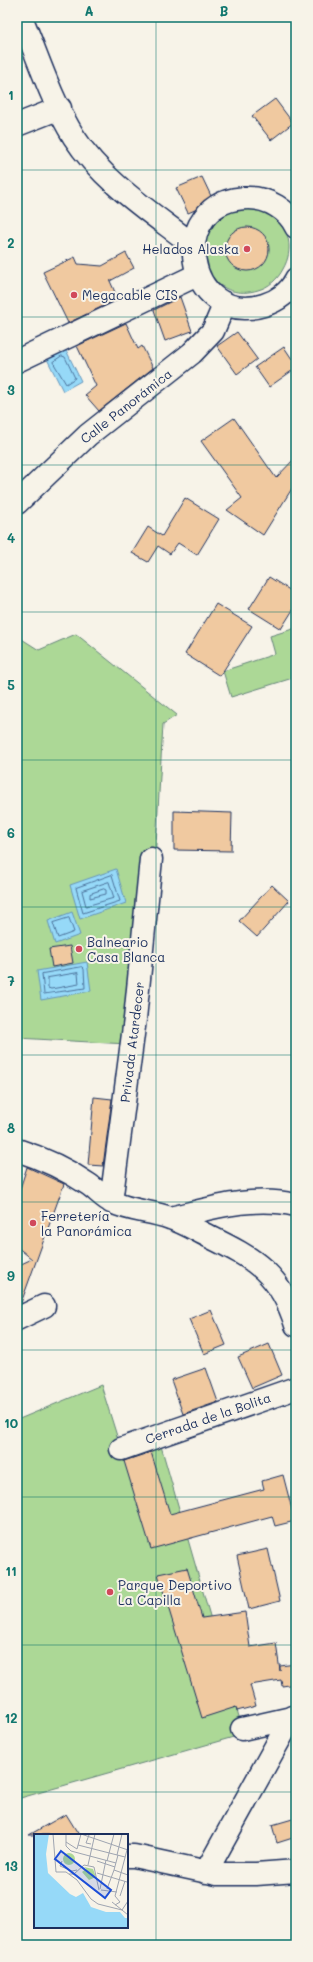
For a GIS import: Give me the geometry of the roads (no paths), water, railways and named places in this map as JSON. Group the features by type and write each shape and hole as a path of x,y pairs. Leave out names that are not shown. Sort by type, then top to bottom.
{"street":[{"path":"21,17 60,108 78,142 110,177 129,195 193,245"},
{"path":"17,125 60,108"},
{"path":"296,227 284,211 270,202 255,198 239,198 217,206 208,214 201,223 193,245 193,260 197,275 209,292 226,303 240,308 256,307 271,303 284,294 296,279"},
{"path":"17,361 197,275"},
{"name":"Calle Panorámica","path":"17,502 88,435 182,363 213,331 226,303"},
{"name":"Privada Atardecer","path":"111,1202 136,1019 151,859"},
{"path":"17,1150 41,1158 63,1169 88,1184 111,1202 138,1211 170,1218 243,1253 255,1261 275,1282 283,1294 296,1325"},
{"path":"170,1218 246,1201 268,1201 296,1205"},
{"path":"17,1319 44,1306"},
{"name":"Cerrada de la Bolita","path":"121,1449 296,1388"},
{"path":"242,1729 294,1717"},
{"path":"206,1872 294,1717"},
{"path":"128,1856 217,1874 256,1874 296,1871"}],"water":[{"path":"66,350 81,381 63,391 47,359"},
{"path":"116,869 126,903 80,919 70,885"},
{"path":"72,912 80,935 55,944 48,921"},
{"path":"87,962 91,991 41,1000 37,971"}],"place":[{"name":"Helados Alaska","path":"247,249"},
{"name":"Megacable CIS","path":"74,295"},
{"name":"Balneario Casa Blanca","path":"79,949"},
{"name":"Ferretería la Panorámica","path":"33,1223"},
{"name":"Parque Deportivo La Capilla","path":"110,1592"}]}
